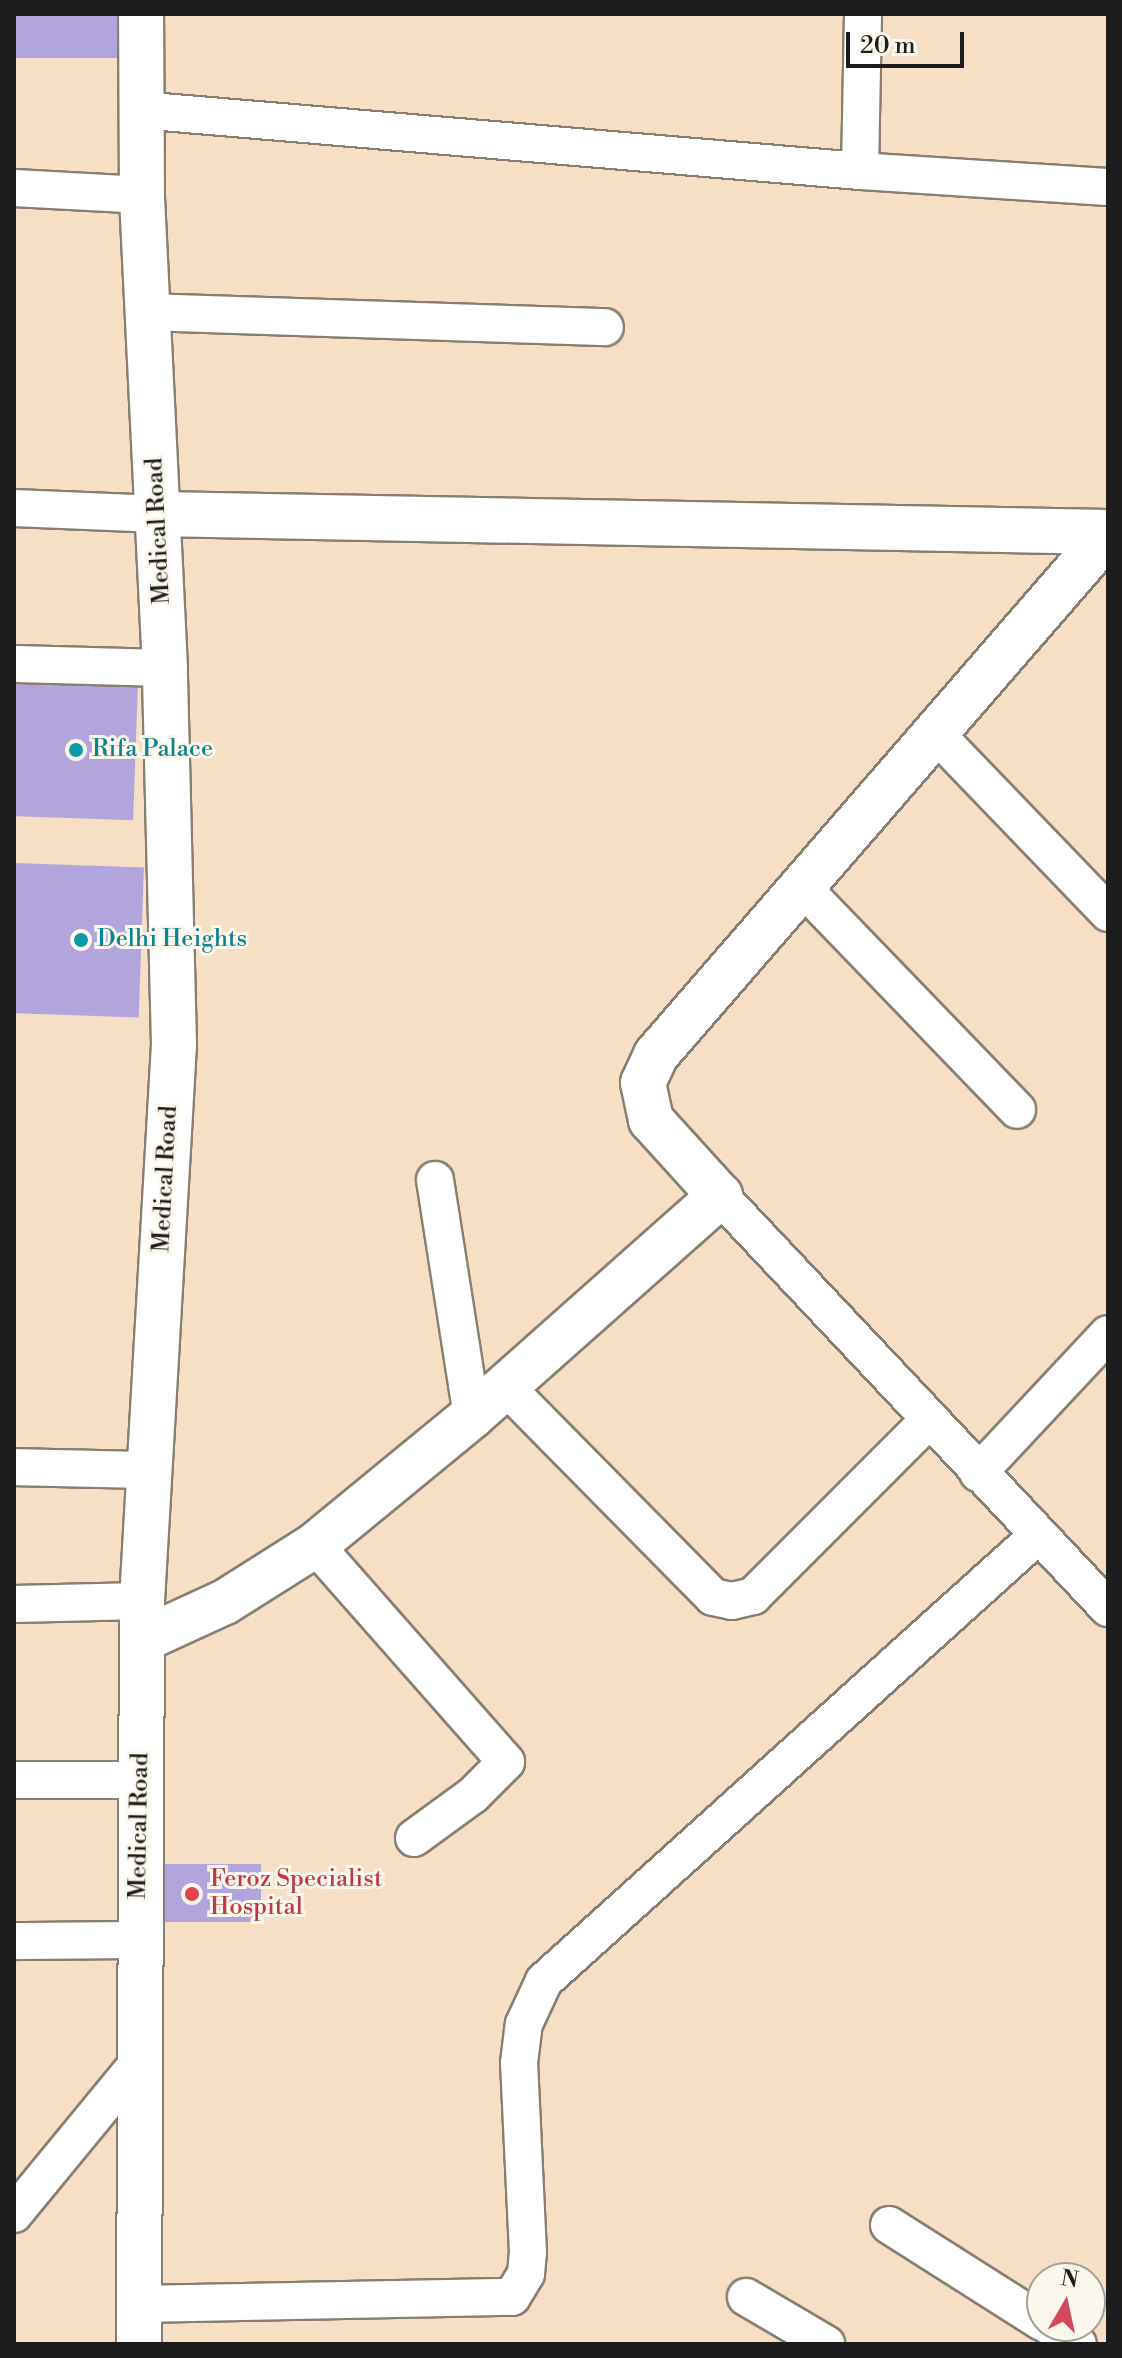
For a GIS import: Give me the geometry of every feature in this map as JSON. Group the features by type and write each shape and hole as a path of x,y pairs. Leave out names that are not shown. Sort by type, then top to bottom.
{"street":[{"name":"Medical Road","path":"139,2324 142,1621 174,1045 165,668 139,110 141,14"},
{"path":"860,171 863,14"},
{"path":"139,110 860,171 1108,187"},
{"path":"14,188 142,195"},
{"path":"148,312 605,327"},
{"path":"14,508 159,514 1108,533"},
{"path":"1108,533 656,1055 643,1083 651,1120 1036,1537 1108,1608"},
{"path":"14,664 165,668"},
{"path":"934,732 1108,913"},
{"path":"801,886 1017,1110"},
{"path":"435,1180 472,1416"},
{"path":"14,1604 142,1621 225,1602 315,1545 472,1416 720,1196"},
{"path":"978,1473 1108,1334"},
{"path":"505,1386 713,1597 732,1601 753,1596 928,1421"},
{"path":"14,1467 149,1470"},
{"path":"139,2324 512,2297 526,2274 528,2253 519,2063 524,2024 544,1981 1036,1537"},
{"path":"315,1545 506,1762 473,1795 414,1838"},
{"path":"14,1780 141,1780"},
{"path":"14,1941 139,1940"},
{"path":"14,2214 139,2062"},
{"path":"889,2225 1026,2312"},
{"path":"746,2297 826,2344"}],"building":[{"path":"14,14 118,14 118,58 14,58"},
{"name":"Rifa Palace","path":"14,679 138,683 133,820 14,816"},
{"name":"Delhi Heights","path":"14,863 144,868 139,1017 14,1013"},
{"path":"149,1864 261,1864 261,1922 149,1922"}],"place":[{"name":"Rifa Palace","path":"76,750"},
{"name":"Delhi Heights","path":"81,940"},
{"name":"Feroz Specialist Hospital","path":"192,1894"}]}
